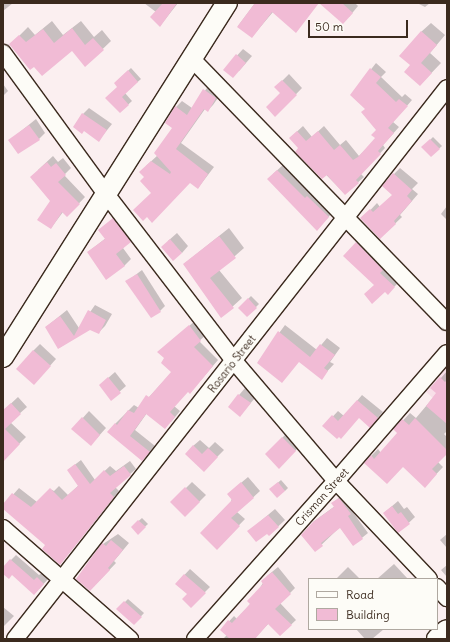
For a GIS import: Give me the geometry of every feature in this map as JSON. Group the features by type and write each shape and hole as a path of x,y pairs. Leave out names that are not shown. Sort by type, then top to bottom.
{"street":[{"path":"3,357 227,3"},
{"path":"3,53 106,194 234,361 336,482 428,578"},
{"path":"192,59 447,322"},
{"name":"Rosario Street","path":"15,639 347,218 447,88"},
{"name":"Crisman Street","path":"195,639 336,482 447,353"},
{"path":"3,528 130,639"},
{"path":"438,588 447,598"},
{"path":"437,639 447,630"}],"shaded area":[{"path":"447,364 447,411 424,390"}],"building":[{"path":"163,3 177,3 160,27 150,17"},
{"path":"255,3 319,3 296,33 272,12 252,38 237,27"},
{"path":"319,3 342,3 353,13 343,24"},
{"path":"72,28 85,45 93,38 104,50 85,67 72,51 42,76 34,67 30,70 9,44 19,35 26,42 43,29 54,43"},
{"path":"421,31 437,45 421,63 432,73 420,86 404,72 410,65 399,56"},
{"path":"236,54 246,63 233,78 223,70"},
{"path":"370,68 381,77 376,83 396,102 399,99 408,106 388,128 394,133 378,151 381,154 356,180 359,183 345,195 327,175 322,179 295,152 298,148 289,138 297,131 306,141 318,131 334,150 340,145 353,160 358,157 375,138 371,135 376,130 361,112 365,109 350,95"},
{"path":"128,70 138,82 122,97 129,105 120,113 105,98 117,87 114,83"},
{"path":"282,80 297,95 275,117 266,107 280,93 274,87"},
{"path":"203,89 216,98 208,112 204,109 176,149 208,174 198,189 190,183 152,223 147,217 143,221 133,210 151,193 140,181 144,177 139,172 151,161 170,174 171,172 154,153 172,128 165,123 175,106 187,115"},
{"path":"82,113 107,130 99,142 84,131 82,134 73,127"},
{"path":"29,125 40,140 18,154 8,140"},
{"path":"430,139 440,149 431,157 421,147"},
{"path":"47,162 51,167 56,163 66,175 58,182 80,204 67,217 62,212 51,229 37,220 50,201 30,177"},
{"path":"277,170 305,198 307,196 329,217 317,231 267,179"},
{"path":"393,173 412,190 407,196 412,201 394,221 396,224 380,239 360,218 370,209 373,212 392,195 382,186"},
{"path":"113,218 131,242 116,254 125,266 106,280 87,252 105,239 98,230"},
{"path":"219,236 236,258 210,278 234,308 221,318 183,264"},
{"path":"170,239 182,253 173,261 161,247"},
{"path":"356,242 383,270 380,273 395,287 388,295 385,292 372,304 364,294 374,285 343,256"},
{"path":"137,274 161,312 151,318 125,281"},
{"path":"248,298 257,308 247,317 238,308"},
{"path":"88,310 106,320 99,334 90,330 58,349 45,327 60,316 74,336"},
{"path":"189,325 201,341 194,347 213,366 190,394 188,392 170,412 175,417 165,429 146,414 130,436 150,452 142,461 107,432 115,423 117,425 128,410 134,413 146,395 149,397 171,372 161,363 164,358 157,352"},
{"path":"278,331 310,357 320,344 335,355 324,368 328,371 322,380 299,362 282,383 257,363"},
{"path":"33,350 51,366 34,385 16,369"},
{"path":"108,377 121,393 111,401 99,385"},
{"path":"440,377 445,382 447,380 447,424 426,406 436,393 430,388"},
{"path":"238,394 251,403 240,417 228,407"},
{"path":"357,400 378,418 370,428 359,418 341,439 339,437 337,439 322,426 332,415 338,421"},
{"path":"11,403 21,414 5,429 20,444 3,462 3,410"},
{"path":"82,417 100,435 91,446 71,429"},
{"path":"415,418 447,450 447,454 432,469 437,474 425,488 403,467 387,484 364,463 371,455 374,459 397,433 393,429 402,419 409,425"},
{"path":"282,437 296,451 279,469 265,454"},
{"path":"193,445 202,454 208,448 218,457 204,472 185,454"},
{"path":"75,464 90,484 104,470 110,476 124,466 131,475 110,493 114,497 60,565 42,549 45,545 3,509 3,504 12,493 31,507 50,488 62,500 78,486 67,470"},
{"path":"241,482 254,498 231,518 240,526 217,550 200,533 232,500 227,494"},
{"path":"278,482 285,491 277,498 269,489"},
{"path":"185,487 200,502 185,517 170,502"},
{"path":"339,498 351,514 348,516 363,539 353,546 340,528 321,543 323,546 315,552 301,535 313,522 334,507 331,503"},
{"path":"392,506 398,514 401,512 410,524 398,533 383,513"},
{"path":"268,515 279,527 269,536 267,534 256,542 247,531"},
{"path":"138,520 146,527 138,535 131,527"},
{"path":"111,540 123,550 108,568 110,570 90,591 76,579 102,543 106,546"},
{"path":"10,559 34,580 37,577 44,584 34,595 12,575 9,579 3,574 3,567"},
{"path":"272,572 291,594 275,609 292,625 280,636 268,624 255,639 230,639 220,630 228,620 232,623 250,604 247,601 263,584 261,581"},
{"path":"184,574 206,593 191,608 182,599 187,594 175,584"},
{"path":"124,601 142,617 134,625 116,609"}]}
